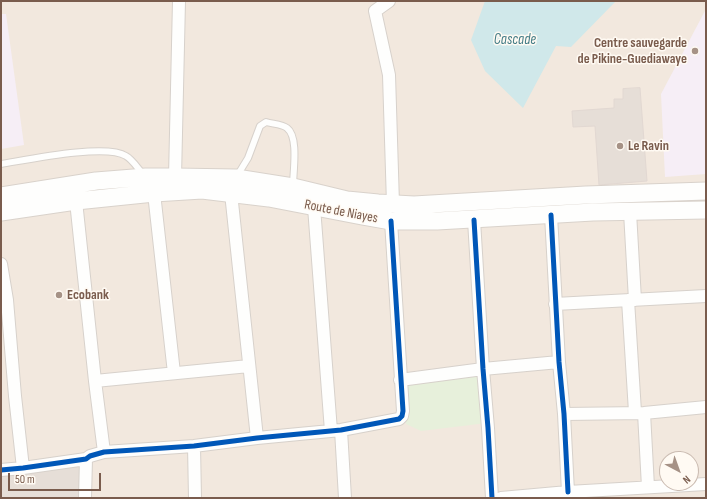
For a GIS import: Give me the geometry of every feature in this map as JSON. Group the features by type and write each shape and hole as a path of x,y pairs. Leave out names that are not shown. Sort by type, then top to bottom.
{"main road":[{"name":"Route de Niayes","path":"1,196 96,182 146,177 175,177 234,186 292,187 347,200 418,222 593,212 706,210"},
{"name":"Route de Niayes","path":"1,212 76,201 234,186 269,198 314,207 392,213 414,205 586,195 706,191"}],"street":[{"path":"175,177 179,1"},
{"path":"1,470 86,459 90,456 104,452 194,446 336,430 397,420 401,418 403,411 400,380 392,213 389,75 375,11 389,1"},
{"path":"234,186 249,366 257,438"},
{"path":"154,193 174,373"},
{"path":"76,201 104,452"},
{"path":"314,207 336,430 345,498"},
{"path":"630,212 632,300 640,413 648,487"},
{"path":"551,215 558,362 564,414 568,492"},
{"path":"474,220 482,368 488,428 492,498"},
{"path":"1,264 23,468"},
{"path":"555,304 706,296"},
{"path":"400,380 482,368 558,362"},
{"path":"95,381 249,366"},
{"path":"564,414 640,413 706,407"},
{"path":"194,446 195,498"},
{"path":"85,498 86,459"},
{"path":"501,498 568,492 706,484"}],"lane":[{"path":"234,186 248,158 260,126 266,122 286,127 292,134 294,143 292,187"},
{"path":"1,164 63,153 112,151 126,156 146,177"}],"shaded area":[{"path":"1,1 706,1 706,498 1,498"},
{"name":"Centre sauvegarde de Pikine-Guediawaye","path":"706,9 706,174 665,177 661,94"},
{"path":"1,14 6,14 24,145 1,149"}],"green space":[{"path":"483,371 487,423 421,431 406,424 402,380"}],"water":[{"name":"Cascade","path":"485,1 616,1 571,47 556,46 523,108 485,71 471,40"}],"building":[{"name":"Le Ravin","path":"640,88 647,181 599,185 595,126 573,127 572,111 614,108 614,99 623,99 623,89"},
{"path":"83,463 83,498 1,498 1,476 17,475"}],"cycle path":[{"path":"551,215 568,492"},
{"path":"474,220 492,498"},
{"path":"1,470 86,459 90,456 104,452 194,446 341,430 399,419 402,416 403,411 391,221"}],"place":[{"name":"Centre sauvegarde de Pikine-Guediawaye","path":"695,51"},
{"name":"Le Ravin","path":"620,146"},
{"name":"Ecobank","path":"59,295"}]}
